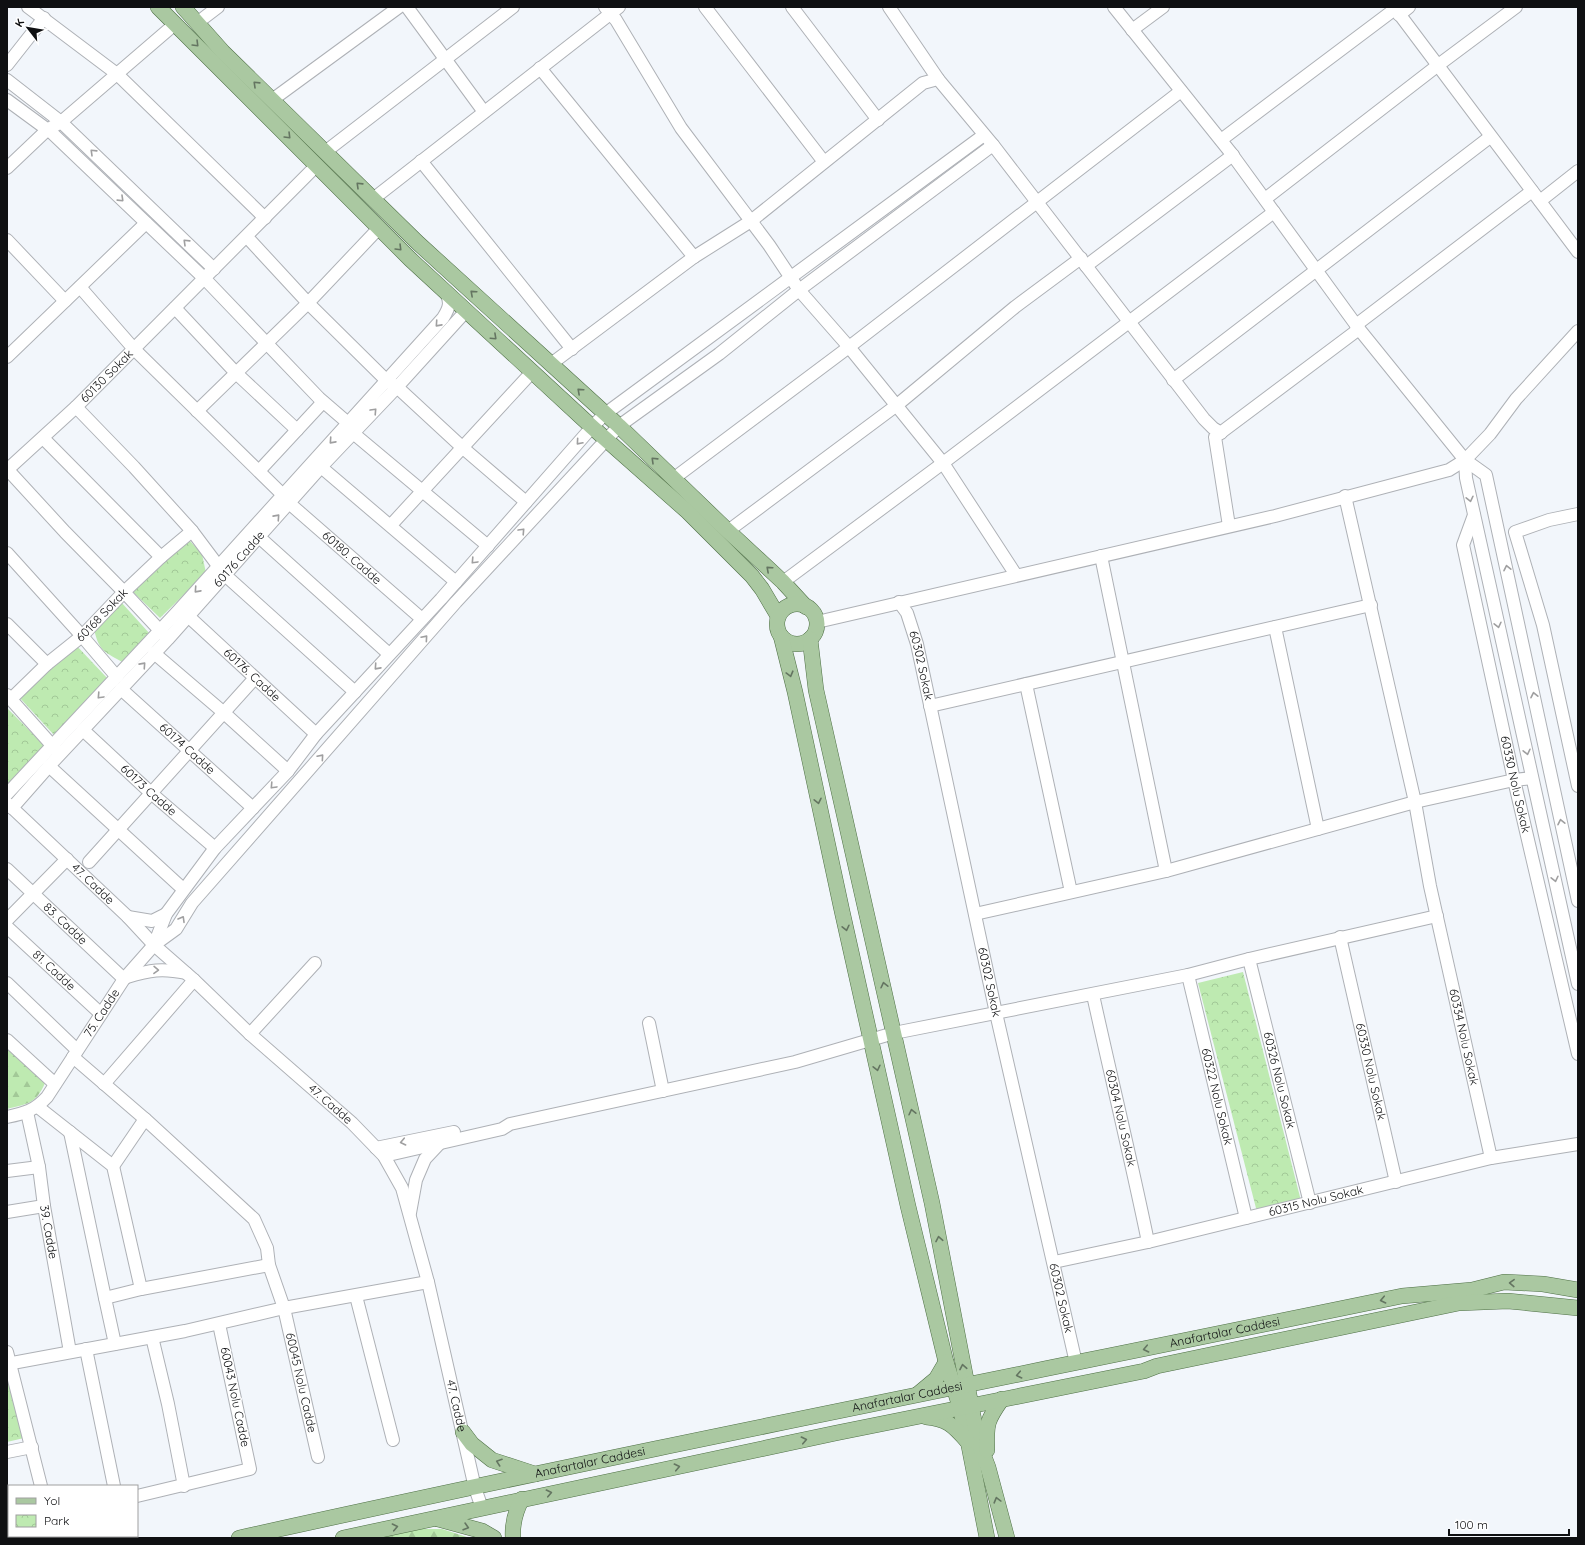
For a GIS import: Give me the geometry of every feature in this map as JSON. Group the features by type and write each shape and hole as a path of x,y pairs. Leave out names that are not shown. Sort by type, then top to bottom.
{"main road":[{"path":"158,7 379,228 466,311 592,427 688,512 752,576 762,589 778,616"},
{"path":"183,7 223,52 418,243 619,426 783,582 815,616 816,628 810,639 804,643 792,644 781,636"},
{"path":"806,607 800,604 788,606 778,616 778,630 781,636 795,692 908,1206 946,1362 960,1387"},
{"path":"810,639 816,690 932,1203 960,1387 965,1406 988,1467 1007,1538"},
{"path":"1543,1284 1578,1279"},
{"name":"Anafartalar Caddesi","path":"239,1538 763,1426 1402,1296 1472,1290 1504,1282 1543,1284 1578,1290"},
{"name":"Anafartalar Caddesi","path":"343,1538 917,1416 1144,1371 1173,1363 1460,1303 1508,1301 1573,1307"},
{"path":"1573,1307 1578,1318"},
{"path":"916,1396 936,1379 946,1362"},
{"path":"988,1467 987,1430 990,1415 1002,1399"},
{"path":"965,1406 968,1441 987,1538"},
{"path":"917,1416 939,1418 950,1424 968,1441"},
{"path":"462,1432 472,1444 492,1460 536,1475"},
{"path":"513,1538 512,1526 515,1512 522,1499"},
{"path":"437,1518 482,1531 494,1538"}],"street":[{"path":"28,7 117,74 265,218"},
{"path":"197,23 218,7"},
{"path":"272,100 399,7"},
{"path":"407,7 446,58 484,112"},
{"path":"325,152 513,7"},
{"path":"705,7 824,162"},
{"path":"792,7 878,120"},
{"path":"889,7 938,79 993,145 1204,419 1213,428 1221,433"},
{"path":"1114,7 1234,156 1357,327 1465,460 1486,475 1578,901"},
{"path":"1132,30 1163,7"},
{"path":"1221,140 1396,10 1409,7"},
{"path":"1265,199 1516,7"},
{"path":"373,198 540,68 612,9 616,20 681,128 751,221 799,290 849,347 943,463 1016,575"},
{"path":"1396,10 1490,137 1578,252"},
{"path":"7,66 44,18"},
{"path":"7,168 47,130 61,122 175,24"},
{"path":"540,68 694,257"},
{"path":"551,364 694,257 751,221 923,83 938,79"},
{"path":"7,80 61,122 214,269"},
{"path":"674,479 849,347 1036,201 1181,91"},
{"path":"7,100 47,130 205,279 323,402 351,428 488,546"},
{"path":"154,945 166,914 215,848 288,771 316,734 456,582 605,414 984,135"},
{"path":"1173,380 1490,137"},
{"path":"154,945 176,929 192,903 434,628 619,426 719,354 799,290 993,145"},
{"path":"728,531 897,405 1015,307 1084,262 1234,156"},
{"path":"420,161 572,349"},
{"name":"60130 Sokak","path":"7,470 76,407 247,237 317,165"},
{"path":"1540,201 1578,171"},
{"path":"1229,526 1215,437 1532,191"},
{"path":"783,582 943,463 1128,321 1274,212"},
{"path":"9,350 65,301 146,223"},
{"path":"197,411 308,303 379,228"},
{"path":"247,237 308,303 392,384 526,502"},
{"path":"7,240 65,301"},
{"name":"60180. Cadde","path":"80,287 134,349 286,499 422,619"},
{"path":"392,384 444,318 449,308 450,300 445,290"},
{"path":"175,308 236,373 297,430"},
{"name":"60176 Cadde","path":"10,805 49,766 57,750 82,730 154,653 164,635 188,616 222,570 258,538 286,499 321,467 351,428 392,384 466,311"},
{"path":"816,622 1275,516 1345,496 1449,470 1465,460 1490,434 1516,399 1578,331"},
{"path":"391,525 532,372"},
{"path":"259,471 323,402"},
{"path":"76,407 134,467 192,531 222,570 355,692"},
{"path":"7,794 57,750 117,677 164,635 351,428"},
{"path":"43,438 161,557"},
{"path":"1465,460 1466,478 1578,984"},
{"path":"321,467 391,525 456,582"},
{"path":"7,470 164,635"},
{"name":"60334 Nolu Sokak","path":"1345,496 1415,802 1420,835 1437,916 1491,1158"},
{"path":"1578,514 1549,520 1515,532 1543,625 1578,786"},
{"name":"60330 Nolu Sokak","path":"1474,515 1463,545 1514,780 1578,1054"},
{"name":"60168 Sokak","path":"9,697 82,636 124,592 161,557 192,531"},
{"path":"258,538 389,654"},
{"path":"7,553 117,677"},
{"path":"1100,556 1124,662 1166,871"},
{"name":"60302 Sokak","path":"900,602 907,614 917,644 996,1013 1076,1363"},
{"path":"930,706 1371,605"},
{"name":"60176. Cadde","path":"188,616 316,734"},
{"path":"7,624 47,664"},
{"path":"1275,627 1318,829"},
{"path":"154,653 223,712 288,771"},
{"path":"89,862 255,678"},
{"path":"1026,684 1071,892"},
{"name":"60174 Cadde","path":"121,689 253,808"},
{"path":"9,697 57,750"},
{"name":"60173 Cadde","path":"82,730 151,793 215,848"},
{"path":"49,766 184,889"},
{"path":"975,914 1166,871 1415,802 1514,780 1532,778"},
{"name":"47. Cadde","path":"10,805 128,917 154,945 250,1034 352,1123 380,1152 402,1188 428,1282 475,1488 482,1508"},
{"path":"7,920 67,859"},
{"name":"83. Cadde","path":"7,869 126,978"},
{"path":"128,917 152,921 166,914"},
{"path":"380,1152 440,1143 502,1129 510,1124 795,1062 894,1033 1093,995 1188,975 1340,937 1437,916"},
{"name":"81. Cadde","path":"7,927 101,1014"},
{"name":"60330 Nolu Sokak","path":"1340,937 1396,1182"},
{"name":"75. Cadde","path":"33,1109 47,1097 54,1084 126,978 154,945"},
{"name":"60326 Nolu Sokak","path":"1249,959 1310,1203"},
{"path":"250,1034 315,963"},
{"path":"104,1084 190,977 172,970 148,970 126,978"},
{"name":"60322 Nolu Sokak","path":"1188,975 1246,1218"},
{"name":"60045 Nolu Cadde","path":"7,983 104,1084 145,1119 254,1219 267,1248 268,1265 284,1308 318,1457"},
{"name":"60304 Nolu Sokak","path":"1093,995 1114,1091 1128,1146 1148,1242"},
{"path":"649,1022 663,1091"},
{"path":"7,1040 54,1084"},
{"path":"7,1118 33,1109 70,1132 112,1166 141,1289"},
{"name":"39. Cadde","path":"33,1109 44,1206 70,1352"},
{"path":"112,1166 145,1119"},
{"path":"380,1152 502,1122 510,1124"},
{"path":"70,1132 115,1344"},
{"path":"410,1216 416,1180 425,1159 440,1143"},
{"name":"60315 Nolu Sokak","path":"1054,1262 1148,1242 1491,1158 1578,1144"},
{"path":"7,1171 39,1167"},
{"path":"7,1212 44,1206"},
{"path":"105,1298 141,1289 268,1265"},
{"path":"41,1485 8,1360 70,1352 115,1344 219,1324 284,1308 428,1282"},
{"path":"356,1296 393,1440"},
{"name":"60043 Nolu Cadde","path":"184,1486 250,1470 219,1324"},
{"path":"138,1496 184,1486 168,1404 152,1337"},
{"path":"86,1349 114,1485"},
{"path":"7,1452 32,1447"}],"green space":[{"path":"189,540 202,554 206,573 160,618 133,592"},
{"path":"121,602 150,634 124,663 101,647 94,629"},
{"path":"75,644 109,680 54,735 19,697"},
{"path":"7,708 46,747 8,786 7,784"},
{"path":"1243,972 1301,1201 1257,1212 1198,983"},
{"path":"7,1046 45,1083 42,1090 30,1102 7,1109"},
{"path":"7,1372 24,1438 7,1442"},
{"path":"417,1529 442,1529 470,1538 380,1538"}]}
